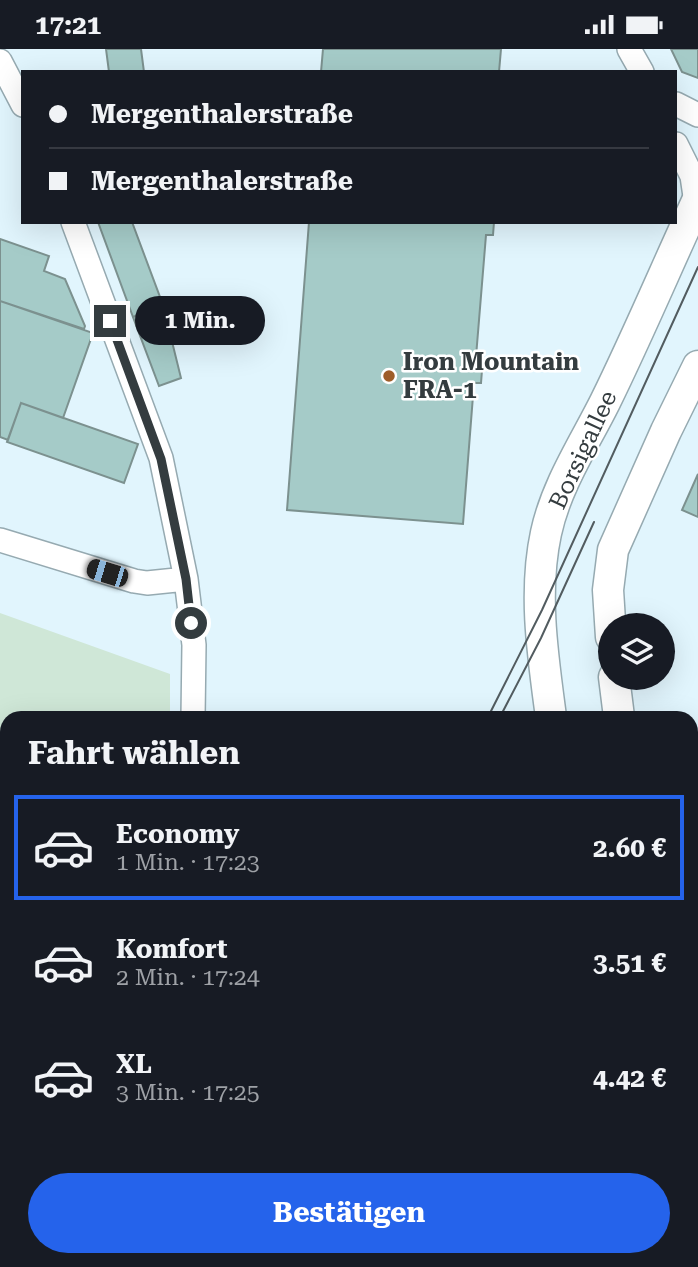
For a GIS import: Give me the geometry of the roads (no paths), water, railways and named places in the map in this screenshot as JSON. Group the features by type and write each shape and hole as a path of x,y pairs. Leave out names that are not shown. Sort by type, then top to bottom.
{"main road":[{"name":"Borsigallee","path":"550,711 541,638 540,574 547,531 569,470 606,401 697,201"},
{"path":"609,613 608,590 616,542 698,366"},
{"path":"616,690 618,711"}],"street":[{"path":"629,49 641,70"},
{"path":"0,61 21,100"},
{"path":"677,104 698,115"},
{"path":"677,146 692,176 697,201"},
{"path":"74,224 161,459 186,579 194,645 193,711"},
{"path":"0,540 134,581 147,583 186,579"}],"tram line":[{"path":"491,711 542,610 698,267"},
{"path":"503,711 541,638 594,522"}],"place":[{"name":"Iron Mountain FRA-1","path":"389,376"}]}
